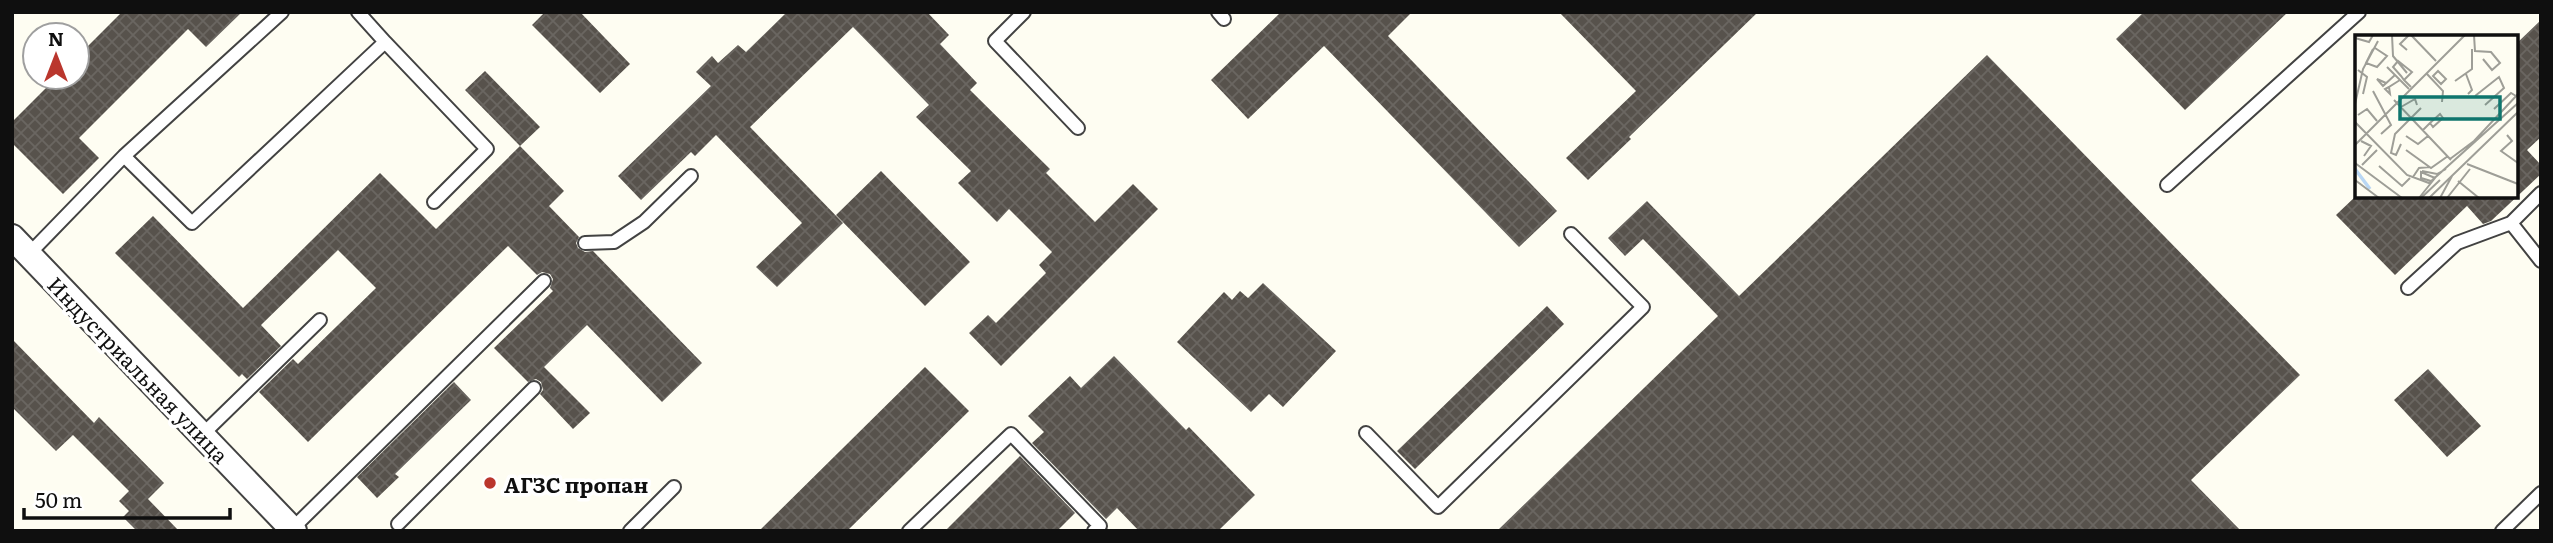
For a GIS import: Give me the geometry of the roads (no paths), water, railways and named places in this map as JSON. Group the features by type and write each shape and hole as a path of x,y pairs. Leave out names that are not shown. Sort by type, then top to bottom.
{"street":[{"name":"Индустриальная улица","path":"20,245 292,530"}],"lane":[{"path":"20,245 124,156 282,12"},
{"path":"358,12 487,149 434,202"},
{"path":"1024,12 995,41 1078,128"},
{"path":"2167,185 2359,12"},
{"path":"124,156 192,223 385,42"},
{"path":"584,243 614,242 644,222 691,176"},
{"path":"2408,288 2457,243 2511,223 2541,193"},
{"path":"2511,223 2541,261"},
{"path":"1366,433 1438,507 1643,307 1571,233"},
{"path":"292,530 544,281"},
{"path":"202,435 320,320"},
{"path":"398,529 534,388"},
{"path":"909,531 1011,433 1100,526 1094,531"},
{"path":"630,531 674,487"},
{"path":"2502,531 2541,494"}],"place":[{"name":"АГЗС пропан","path":"490,483"}]}
